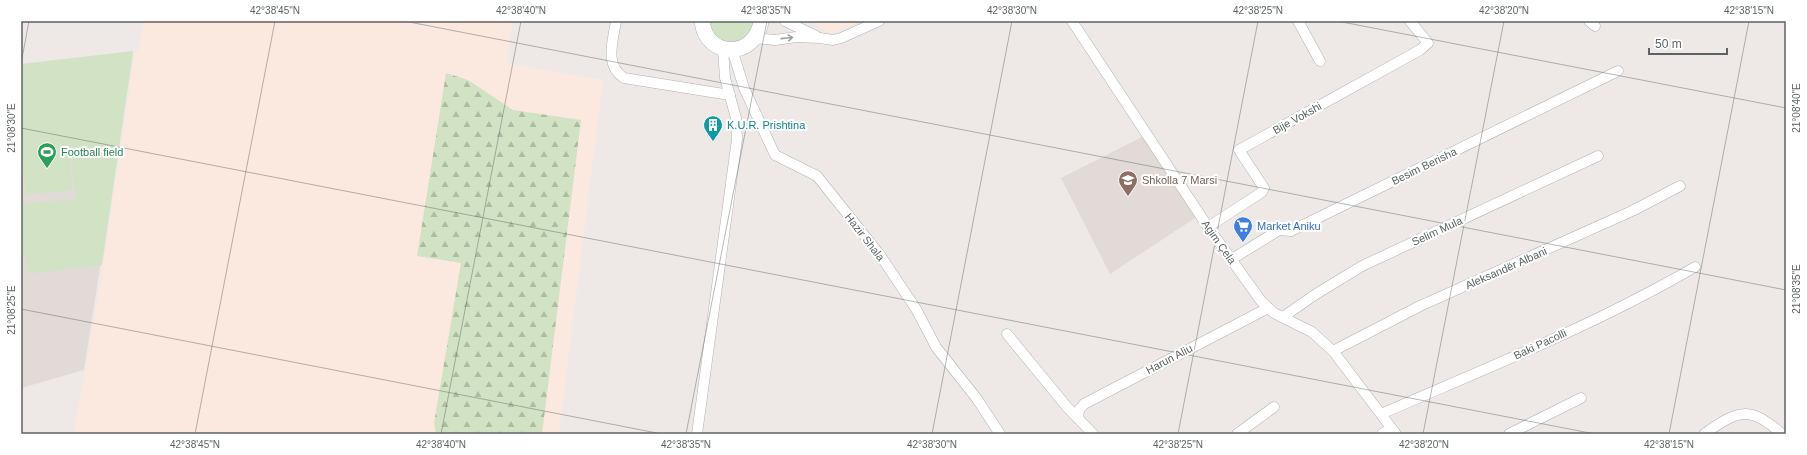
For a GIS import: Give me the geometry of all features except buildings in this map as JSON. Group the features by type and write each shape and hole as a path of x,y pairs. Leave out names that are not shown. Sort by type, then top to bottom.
{"street":[{"path":"616,21 611,59 614,68 621,76 632,80 730,95"},
{"path":"702,21 707,37 713,43 727,49 745,46 755,38 761,21"},
{"path":"785,21 820,38"},
{"path":"755,38 775,40 796,37 838,39 879,21"},
{"name":"Agim Çela","path":"1072,21 1208,227 1255,294 1268,308 1312,332 1333,351 1394,431"},
{"path":"1298,21 1320,62"},
{"name":"Bije Vokshi","path":"1208,227 1262,192 1264,188 1239,150 1420,50 1428,43 1410,21"},
{"path":"697,434 737,139 736,118 725,78 727,49"},
{"name":"Hazir Shala","path":"727,49 775,154 787,162 817,176 880,255 916,309 936,347 977,399 1000,434"},
{"name":"Besim Berisha","path":"1232,260 1279,230 1291,231 1618,72"},
{"name":"Selim Mula","path":"1283,317 1316,294 1362,266 1598,156"},
{"name":"Aleksandër Albani","path":"1333,351 1420,306 1632,212 1680,186"},
{"name":"Baki Pacolli","path":"1381,414 1636,300 1695,268"},
{"name":"Harun Aliu","path":"1078,418 1079,410 1084,404 1268,308"},
{"path":"1007,334 1067,407 1094,434"},
{"path":"1509,434 1581,398"},
{"path":"1237,434 1274,407"},
{"path":"1704,434 1718,424 1738,414 1760,417 1782,434"},
{"path":"1382,434 1394,431"}],"shaded area":[{"path":"144,21 513,21 507,63 603,80 559,434 74,434 104,260 134,55 140,46"},
{"path":"811,21 861,21 829,35"},
{"path":"133,54 84,370 21,388 21,69"},
{"name":"Shkolla 7 Marsi","path":"1142,137 1198,216 1110,274 1061,178"}],"green space":[{"path":"708,21 754,21 752,27 744,38 732,43 726,43 720,41 714,36"},
{"path":"133,51 102,265 28,274 25,254 21,254 21,204 76,199 68,133 72,190 26,195 21,148 21,64"},
{"path":"446,73 468,80 513,110 581,120 542,434 436,434 434,423 461,263 417,256"}],"place":[{"name":"K.U.R. Prishtina","path":"713,142"},
{"name":"Football field","path":"47,169"},
{"name":"Shkolla 7 Marsi","path":"1128,197"},
{"name":"Market Aniku","path":"1243,243"}]}
